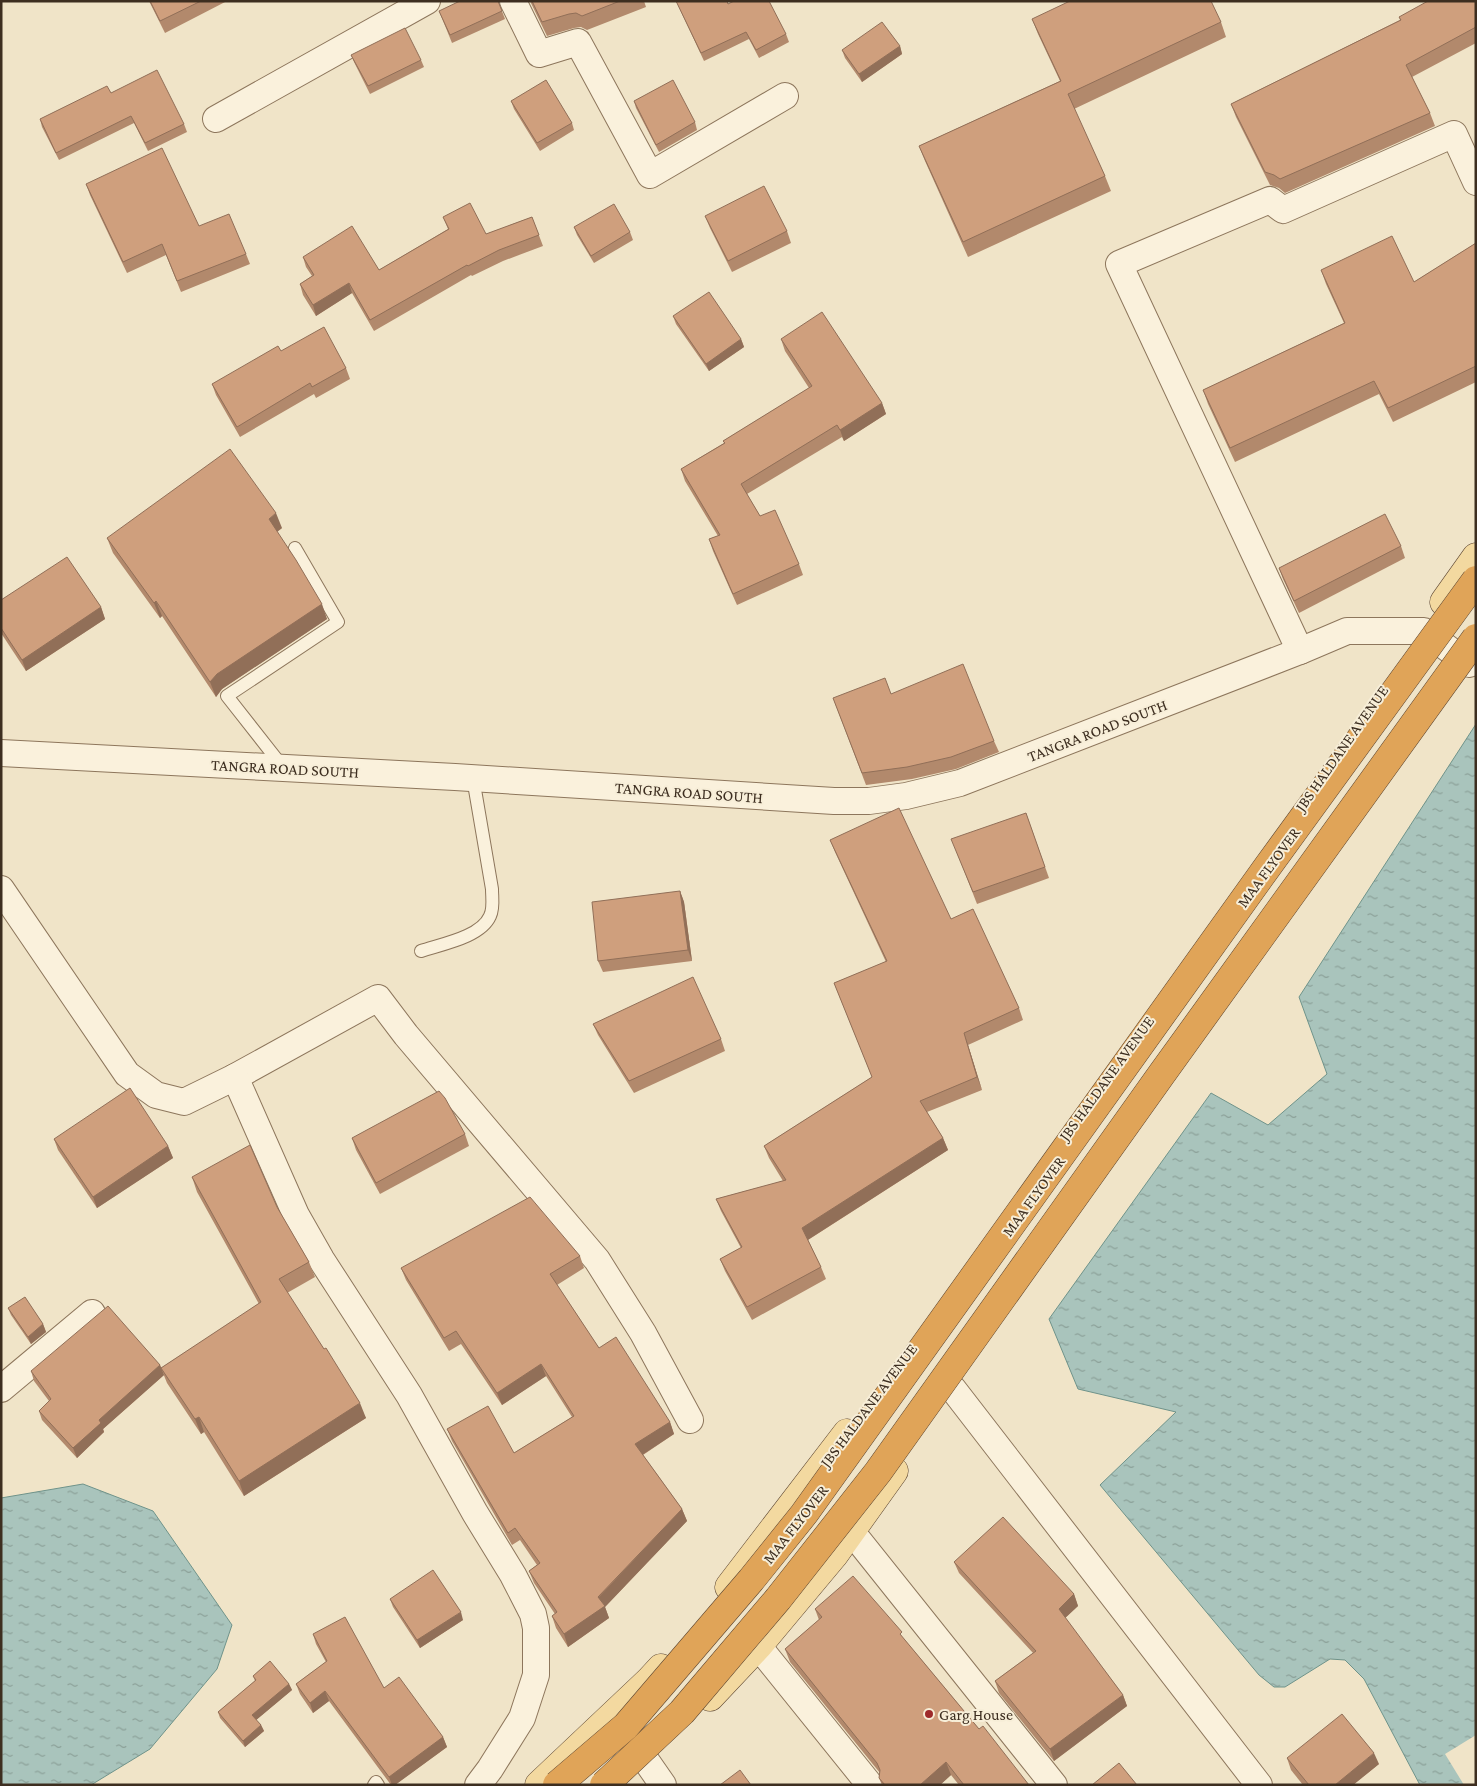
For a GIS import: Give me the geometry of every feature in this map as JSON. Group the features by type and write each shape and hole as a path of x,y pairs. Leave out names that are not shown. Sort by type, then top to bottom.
{"highway":[{"name":"MAA FLYOVER","path":"557,1785 626,1726 751,1580 804,1514 1268,866 1476,580"},
{"name":"MAA FLYOVER","path":"604,1785 682,1712 778,1600 878,1472 1161,1074 1474,653"}],"main road":[{"name":"JBS HALDANE AVENUE","path":"540,1785 649,1681 715,1606 914,1345 1138,1035 1476,557"},
{"path":"624,1785 666,1746 758,1646 834,1555 1474,653"}],"street":[{"path":"216,120 427,1"},
{"path":"513,1 540,54 578,42 650,175 784,96"},
{"path":"1300,650 1118,264 1270,200 1283,210 1454,134 1476,182"},
{"name":"TANGRA ROAD SOUTH","path":"1,753 472,778 834,801 869,801 906,796 960,784 1347,631 1424,631"},
{"path":"1424,631 1474,653"},
{"path":"1,889 127,1074 156,1095 184,1102 235,1077 378,998 406,1035 597,1260 643,1333 690,1420"},
{"path":"235,1077 296,1215 321,1259 409,1395 475,1513 502,1554 527,1600 532,1614 536,1628 536,1675 522,1718 478,1785"},
{"path":"1,1389 92,1313"},
{"path":"953,1389 1256,1784"},
{"path":"851,1531 1054,1785"},
{"path":"758,1646 870,1785"},
{"path":"647,1762 663,1785"}],"lane":[{"path":"283,768 227,696 338,622 295,548"},
{"path":"421,951 474,933 484,926 493,907 492,889 472,778"},
{"path":"374,1785 376,1782 378,1785"}],"water":[{"path":"1476,724 1476,1785 1420,1785 1364,1679 1345,1660 1330,1659 1285,1687 1274,1687 1259,1675 1100,1485 1176,1412 1078,1389 1049,1319 1211,1093 1268,1125 1327,1074 1299,997"},
{"path":"83,1484 153,1511 232,1625 217,1669 150,1749 91,1785 1,1785 1,1498"}],"pier":[{"path":"1476,1735 1476,1785 1464,1785 1445,1754"}],"building":[{"path":"150,1 201,1 160,21"},
{"path":"460,1 498,1 502,11 450,35 439,11"},
{"path":"532,1 620,1 582,16 576,13 569,14 542,22"},
{"path":"676,1 727,1 728,4 734,1 769,1 786,34 756,50 746,32 701,53"},
{"path":"1070,1 1211,1 1221,22 1068,94 1105,176 963,242 919,146 1061,81 1032,19"},
{"path":"1428,1 1476,1 1476,27 1406,65 1430,113 1280,179 1265,172 1231,104 1401,20 1399,17"},
{"path":"882,22 900,46 859,74 842,50"},
{"path":"405,28 421,60 368,86 351,55"},
{"path":"157,70 184,124 145,143 131,116 56,153 40,119 107,86 111,93"},
{"path":"546,80 572,123 537,143 511,101"},
{"path":"673,80 695,122 656,145 634,101"},
{"path":"162,148 199,226 229,214 246,254 177,281 162,244 123,262 86,184"},
{"path":"764,186 787,231 728,261 705,216"},
{"path":"470,203 486,234 532,217 539,235 499,250 467,265 370,320 349,283 313,305 300,284 314,275 303,257 352,226 379,270 449,229 443,217"},
{"path":"614,204 630,232 591,256 574,227"},
{"path":"1392,236 1414,282 1476,243 1476,366 1388,408 1374,381 1230,448 1203,390 1345,323 1321,270"},
{"path":"709,292 741,339 706,364 673,316"},
{"path":"822,312 882,403 840,430 837,425 741,484 760,516 775,510 799,564 733,594 709,539 720,535 681,469 725,443 723,441 812,386 781,339"},
{"path":"324,327 346,368 312,387 310,383 237,427 212,384 278,346 281,351"},
{"path":"230,449 276,513 269,519 322,604 217,674 210,682 156,601 154,603 107,538"},
{"path":"1385,514 1401,546 1294,601 1279,568"},
{"path":"67,557 101,607 22,660 1,628 1,600"},
{"path":"963,664 994,741 951,757 907,767 862,773 833,698 885,678 891,694"},
{"path":"899,808 951,919 973,909 1019,1008 964,1033 977,1077 920,1101 943,1138 802,1228 821,1267 747,1307 720,1259 742,1247 716,1199 786,1180 764,1146 872,1077 834,983 887,961 830,840"},
{"path":"1026,813 1045,867 973,892 951,839"},
{"path":"680,891 688,950 598,961 592,902"},
{"path":"693,977 721,1039 629,1081 593,1024"},
{"path":"130,1088 168,1146 93,1197 54,1139"},
{"path":"439,1091 445,1098 465,1134 376,1183 352,1138"},
{"path":"250,1145 277,1207 309,1262 279,1279 324,1349 326,1348 360,1403 239,1481 199,1417 195,1419 161,1368 261,1302 192,1177"},
{"path":"530,1197 580,1256 550,1274 599,1348 616,1337 670,1422 635,1444 682,1509 598,1597 605,1606 564,1634 552,1616 557,1612 529,1571 540,1563 515,1528 508,1533 447,1429 488,1406 514,1453 574,1416 541,1364 497,1393 456,1331 444,1338 401,1268"},
{"path":"25,1297 43,1324 28,1337 8,1308"},
{"path":"108,1306 160,1365 99,1420 101,1423 73,1448 39,1411 51,1399 31,1371"},
{"path":"1003,1517 1074,1594 1059,1609 1123,1695 1050,1749 995,1681 1036,1651 954,1562"},
{"path":"433,1570 461,1612 417,1640 390,1599"},
{"path":"853,1576 902,1632 900,1634 979,1729 983,1726 1029,1785 964,1785 946,1762 920,1785 885,1785 879,1778 880,1770 877,1763 785,1649 822,1617 815,1609"},
{"path":"345,1617 384,1688 399,1677 443,1737 389,1777 325,1691 310,1703 296,1684 327,1661 313,1634"},
{"path":"270,1661 289,1684 252,1715 261,1725 243,1741 218,1712 256,1680 253,1676"},
{"path":"1342,1714 1374,1753 1335,1785 1309,1785 1287,1758"},
{"path":"1119,1763 1137,1785 1092,1785"},
{"path":"740,1770 751,1785 720,1785"}],"place":[{"name":"Garg House","path":"929,1714"}]}
